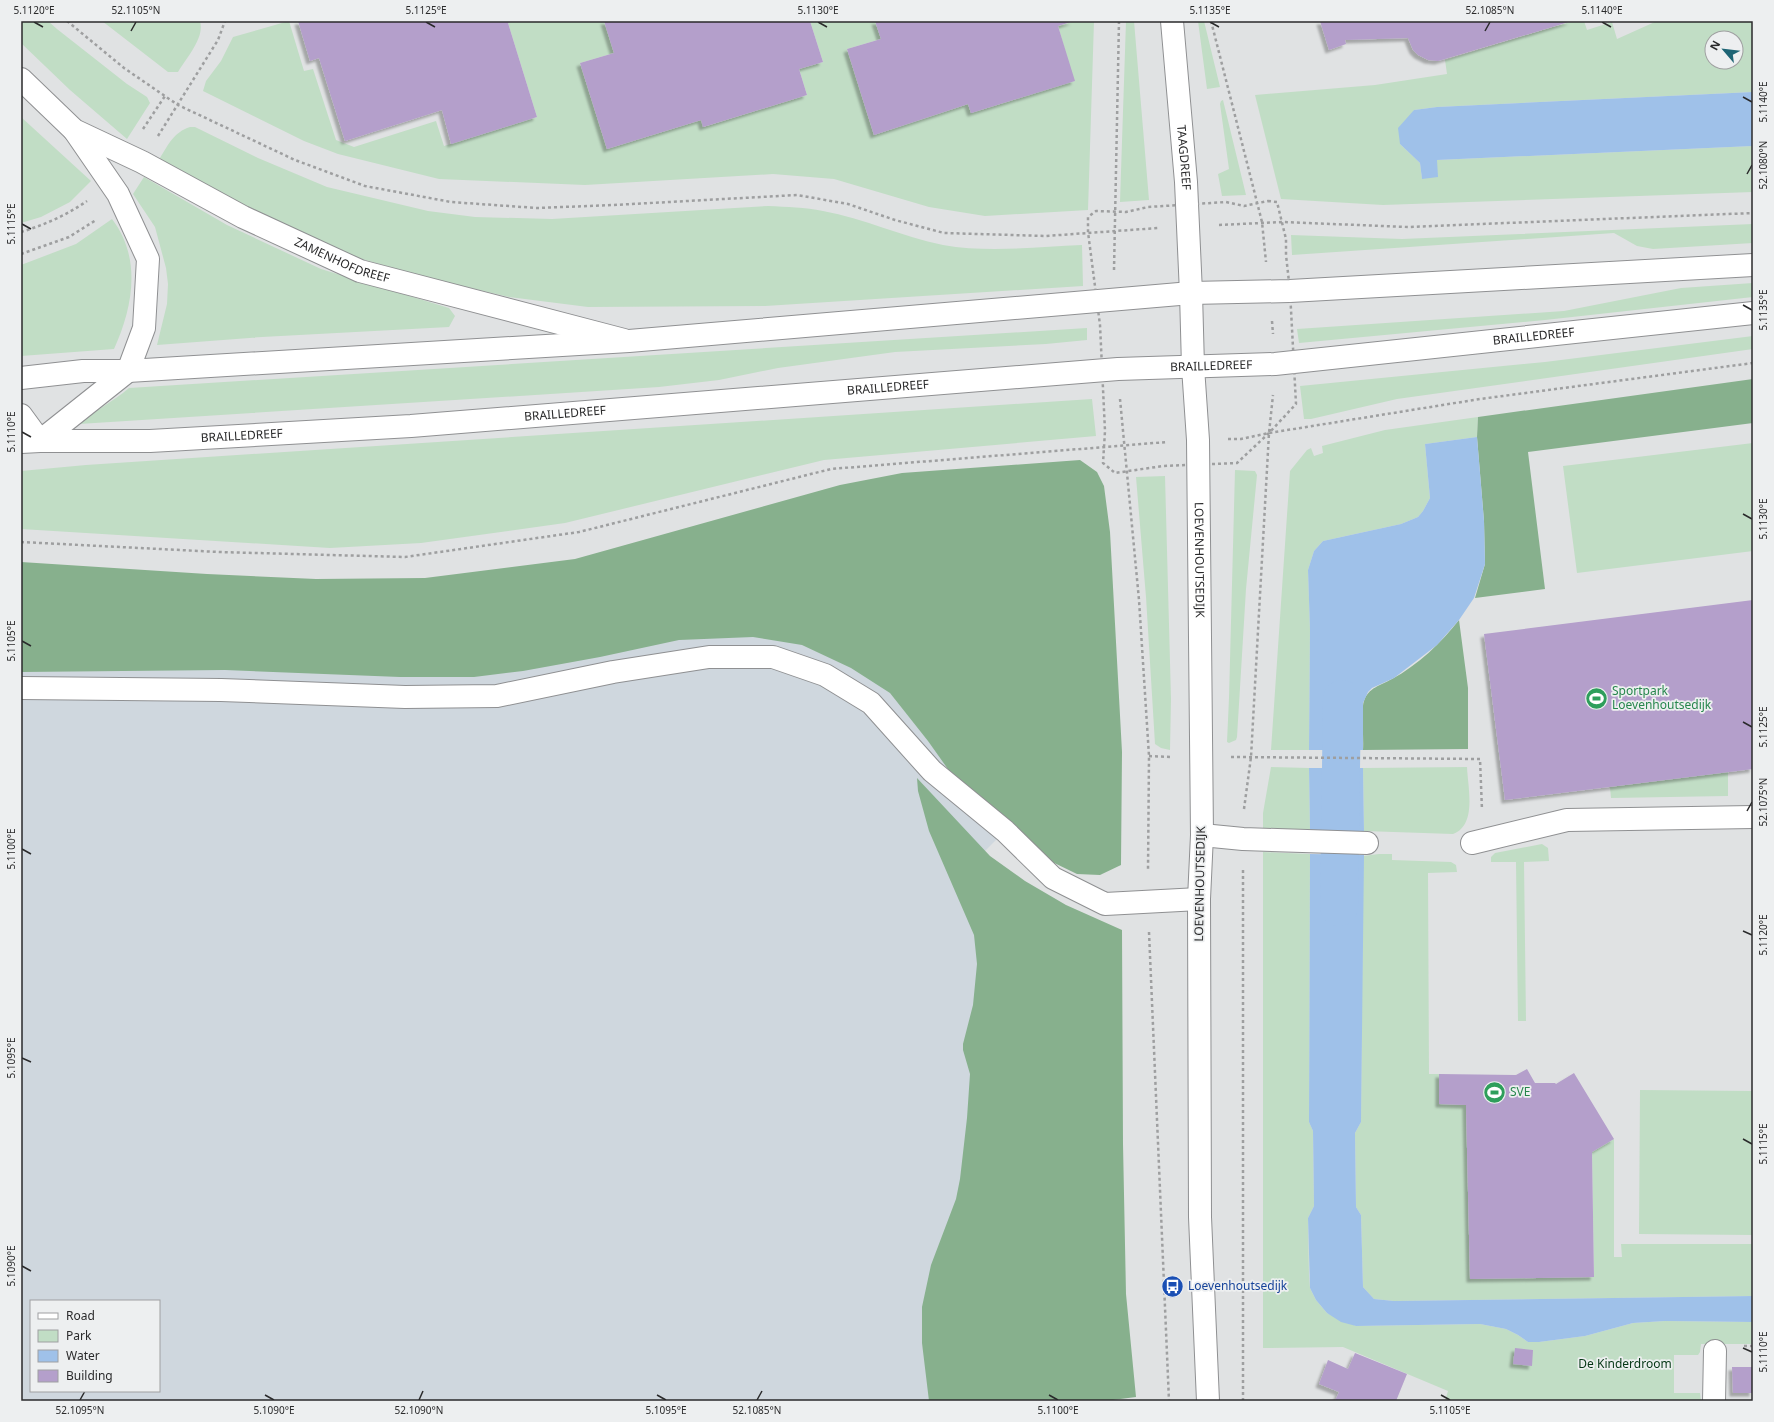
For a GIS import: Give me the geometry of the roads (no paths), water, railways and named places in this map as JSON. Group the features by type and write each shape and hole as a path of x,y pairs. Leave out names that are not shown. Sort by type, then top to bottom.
{"main road":[{"name":"TAAGDREEF","path":"1172,21 1186,182 1193,367"},
{"name":"ZAMENHOFDREEF","path":"21,79 74,130 118,194 148,259 144,328 128,371"},
{"name":"ZAMENHOFDREEF","path":"74,130 142,162 243,217 360,271 629,341"},
{"path":"21,378 83,371 128,371 629,341 1191,293 1270,292 1753,265"},
{"name":"BRAILLEDREEF","path":"30,442 150,442 411,426 1118,369 1275,364 1753,313"},
{"name":"LOEVENHOUTSEDIJK","path":"1193,367 1198,440 1202,835 1199,899 1200,1217 1208,1401"},
{"path":"21,415 30,442 128,371"},
{"path":"21,688 221,690 405,697 497,696 613,672 709,657 773,657 825,675 871,703 932,771 1004,831 1053,878 1105,904 1199,899"},
{"path":"1478,842 1567,820 1753,817"},
{"path":"1202,835 1243,839 1367,843"},
{"path":"1714,1401 1715,1351"}],"water":[{"path":"1753,92 1753,146 1437,160 1438,177 1422,179 1420,163 1400,144 1398,128 1414,110 1437,107"},
{"path":"1477,437 1484,521 1485,564 1474,598 1459,620 1437,645 1394,678 1372,688 1368,692 1363,703 1363,750 1309,750 1310,630 1308,570 1314,551 1323,541 1401,524 1418,517 1430,498 1425,444"},
{"path":"1309,768 1363,768 1364,831 1310,830"},
{"path":"1310,854 1364,855 1361,1122 1355,1133 1356,1207 1361,1215 1363,1287 1374,1299 1394,1301 1753,1296 1753,1322 1665,1321 1633,1323 1585,1336 1528,1342 1506,1329 1480,1324 1356,1326 1341,1322 1327,1313 1316,1300 1310,1288 1308,1218 1314,1206 1313,1131 1309,1122"}],"waterway":[{"path":"1339,907 1342,699"}],"place":[{"name":"Sportpark Loevenhoutsedijk","path":"1596,698"},
{"name":"SVE","path":"1494,1092"},
{"name":"Loevenhoutsedijk","path":"1172,1286"}],"park label":[{"name":"De Kinderdroom","path":"1625,1364"}]}
